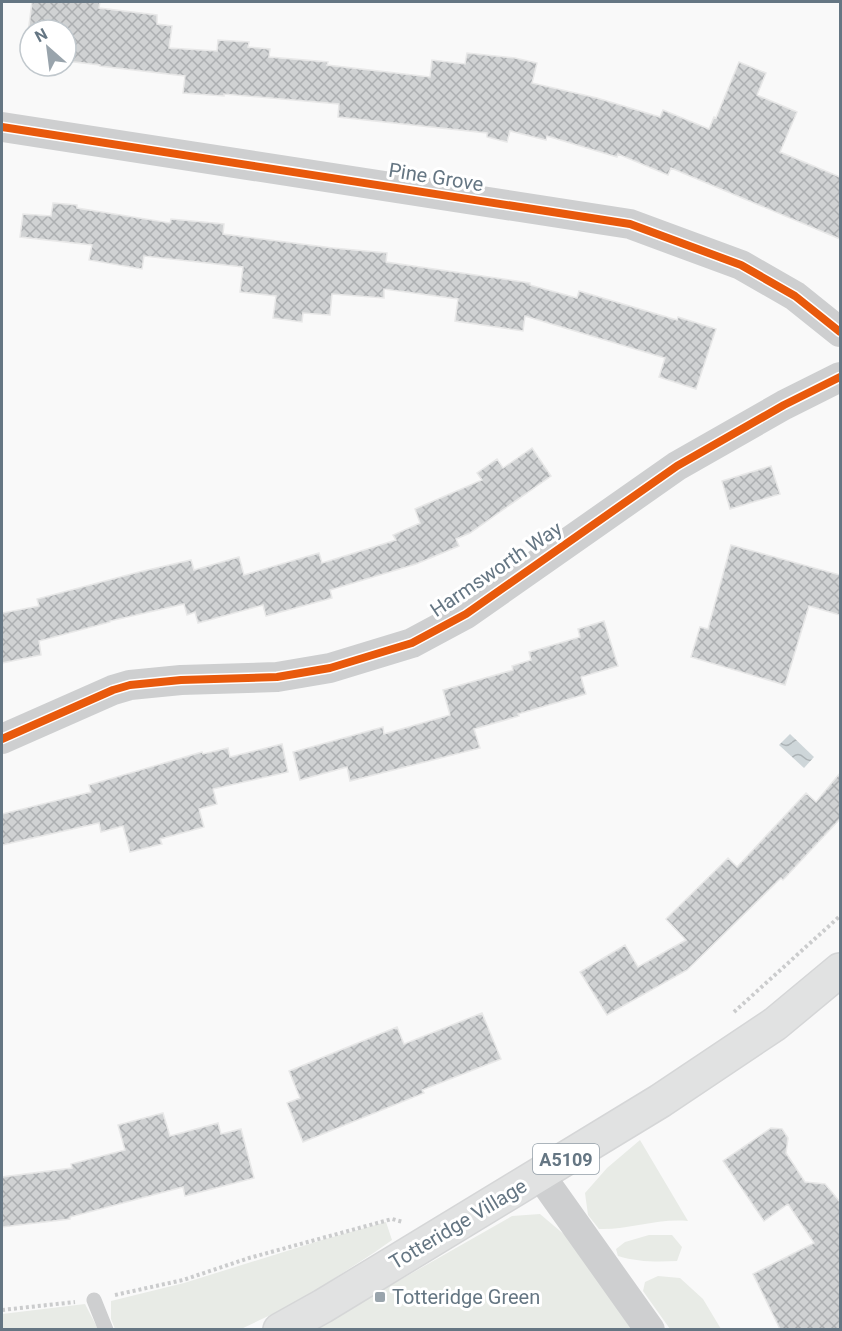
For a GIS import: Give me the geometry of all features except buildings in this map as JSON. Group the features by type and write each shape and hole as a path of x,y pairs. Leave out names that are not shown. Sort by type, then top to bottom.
{"main road":[{"name":"Totteridge Village","path":"280,1329 323,1306 660,1101 775,1024 840,970"}],"street":[{"name":"Pine Grove","path":"2,127 630,224 741,265 795,296 840,332"},
{"name":"Harmsworth Way","path":"2,739 113,690 130,685 181,680 277,677 330,668 412,643 466,614 677,466 784,405 840,377"},
{"path":"540,1175 650,1329"}],"lane":[{"path":"94,1300 106,1329"}],"path":[{"path":"730,1016 840,916"},
{"path":"2,1310 94,1300 183,1280 249,1258 392,1219 408,1223"}],"shaded area":[{"path":"640,1140 688,1221 666,1221 599,1229 588,1215 585,1193 607,1168"},
{"name":"Totteridge Green","path":"540,1214 579,1247 635,1330 316,1330 512,1216"},
{"name":"Totteridge Green","path":"386,1222 392,1240 298,1302 241,1329 115,1329 111,1319 111,1301 184,1283"},
{"path":"649,1235 672,1235 682,1247 677,1261 647,1261 618,1256 616,1249 625,1242"},
{"path":"658,1276 680,1278 703,1299 721,1329 670,1329 643,1291 645,1282"},
{"path":"85,1304 98,1329 2,1329 2,1314"}],"water":[{"path":"790,734 814,757 804,768 779,745"}],"cycle path":[{"path":"2,127 630,224 741,265 795,296 840,332"},
{"path":"2,739 113,690 130,685 181,680 277,677 330,668 412,643 466,614 677,466 784,405 840,377"}],"place":[{"name":"Totteridge Green","path":"380,1297"}]}
